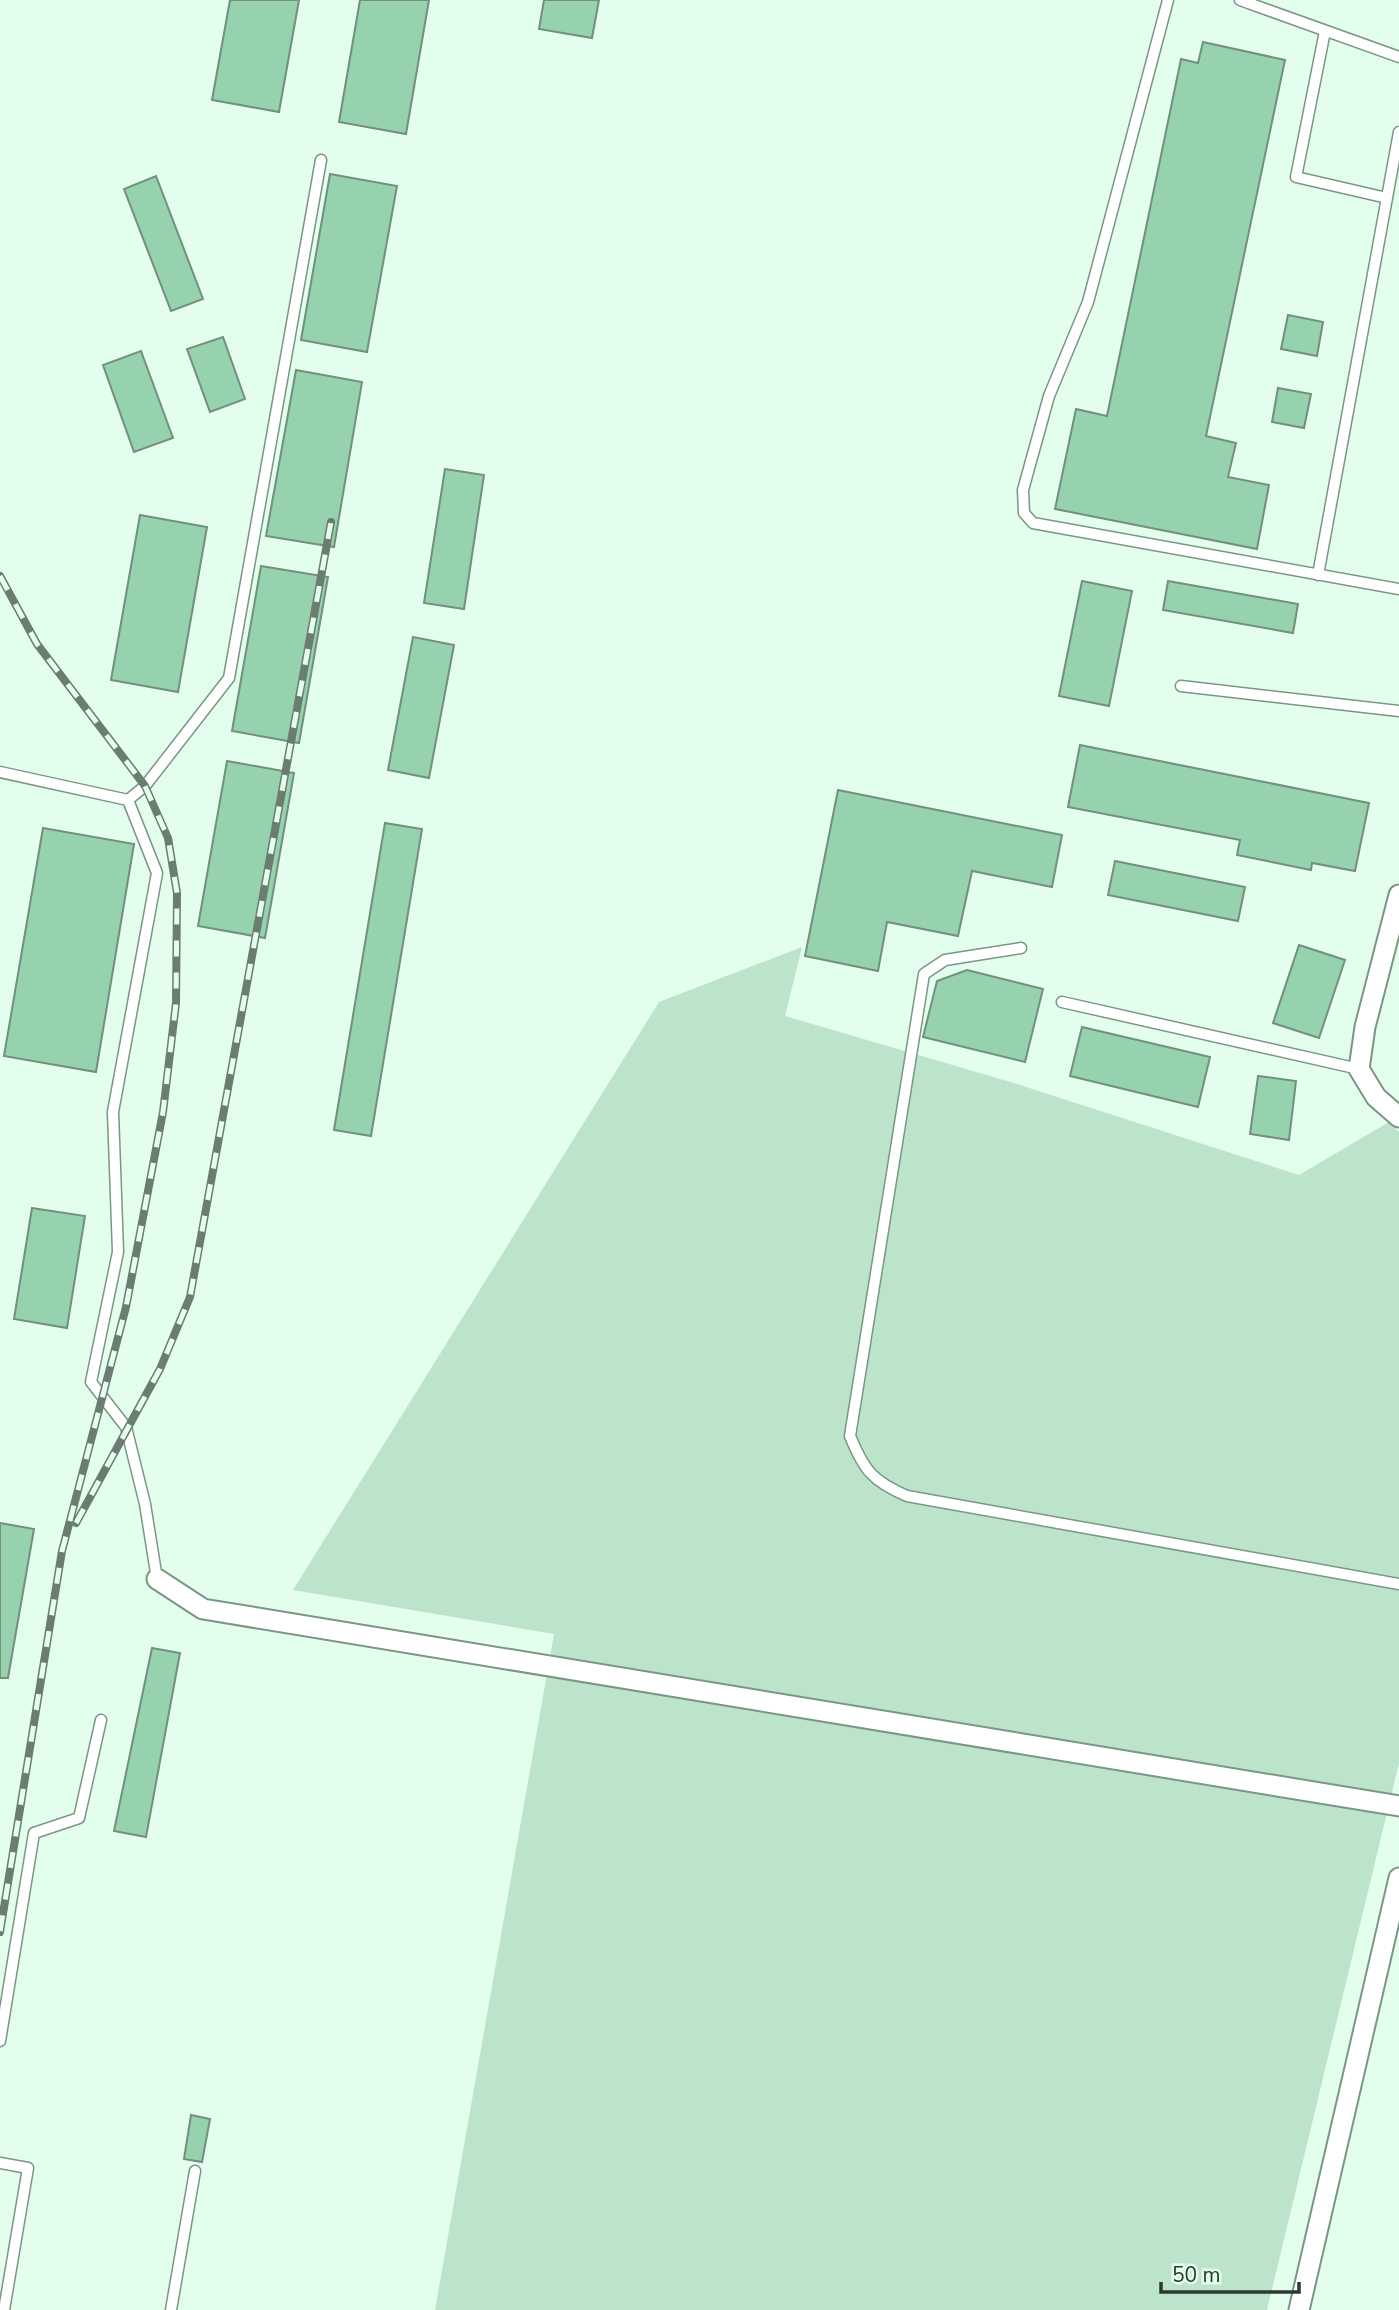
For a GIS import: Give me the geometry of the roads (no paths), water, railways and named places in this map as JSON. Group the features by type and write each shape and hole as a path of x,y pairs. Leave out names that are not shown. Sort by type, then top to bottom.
{"street":[{"path":"1399,895 1365,1027 1359,1069 1376,1097 1399,1117"},
{"path":"157,1579 203,1609 1399,1806"},
{"path":"1300,2310 1399,1878"}],"lane":[{"path":"1168,0 1088,302 1049,396 1023,490 1024,513 1032,523 1399,589"},
{"path":"1240,0 1399,57"},
{"path":"1325,31 1296,177 1387,198"},
{"path":"1318,575 1399,131"},
{"path":"128,800 145,786 229,678 321,160"},
{"path":"1181,686 1399,711"},
{"path":"0,772 128,800"},
{"path":"128,800 157,873 113,1112 118,1252 91,1382 126,1427 145,1504 157,1579"},
{"path":"1021,948 945,960 924,974 850,1436 862,1467 885,1486 907,1496 1399,1584"},
{"path":"1062,1002 1359,1069"},
{"path":"0,2041 34,1833 79,1818 101,1720"},
{"path":"0,2163 29,2168 4,2310"},
{"path":"171,2310 195,2172"}],"railway":[{"path":"76,1523 160,1369 190,1297 331,522"},
{"path":"0,576 37,644 145,786 168,838 177,893 176,1003 163,1112 126,1307 62,1551 0,1932"}]}
